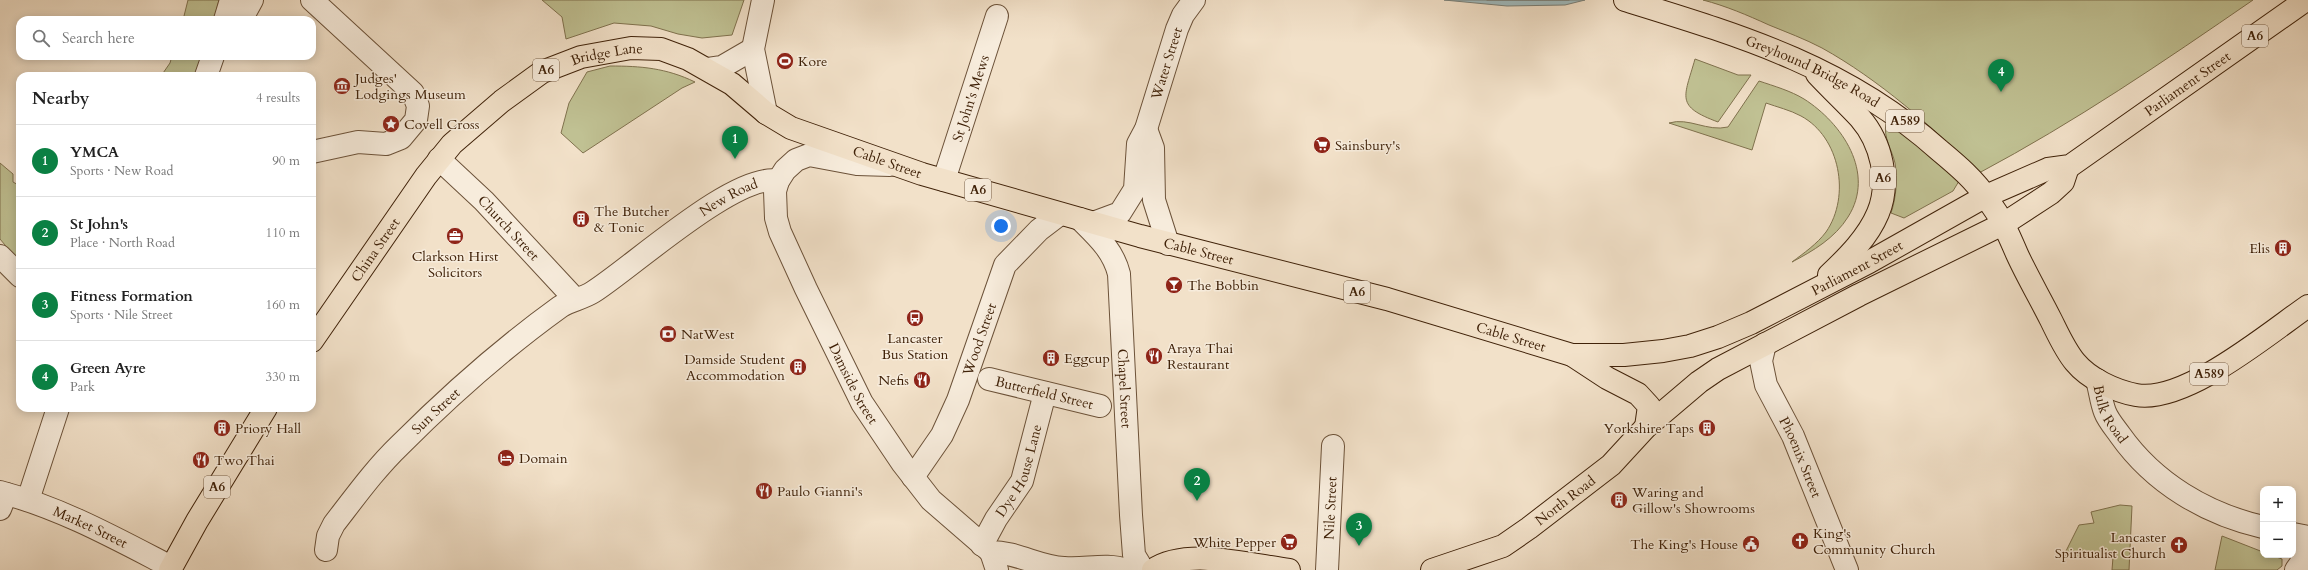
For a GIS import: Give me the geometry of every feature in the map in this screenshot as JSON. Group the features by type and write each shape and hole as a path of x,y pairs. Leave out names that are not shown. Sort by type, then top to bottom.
{"main road":[{"name":"Greyhound Bridge Road","path":"1625,0 1654,8 1764,45 1843,81 1910,124 1962,170 1986,196 2005,224"},
{"name":"Parliament Street","path":"1639,354 1690,346 1718,337 1812,291 1986,196 2048,169 2068,167 2306,0"},
{"name":"Bridge Lane","path":"439,159 452,144 521,85 563,62 581,57 631,48 662,49 708,69 732,84 766,113"},
{"name":"A6","path":"1809,66 1860,118 1871,134 1879,152 1883,171 1883,191 1878,212 1867,233 1852,253 1812,291"},
{"name":"Cable Street","path":"766,113 801,132 897,165 1077,219 1168,244 1387,299 1572,355 1639,354"},
{"name":"China Street","path":"316,335 439,159"},
{"name":"Parliament Street","path":"1678,400 1718,369 1859,295 2005,224 2051,193 2063,182 2068,167"},
{"name":"Bulk Road","path":"2005,224 2018,254 2058,334 2075,362 2097,380"},
{"name":"A589","path":"2097,380 2120,391 2138,396 2155,395 2174,390 2196,382 2227,363 2308,306"},
{"name":"A6","path":"1572,355 1607,378 1638,394 1648,406 1646,427"},
{"name":"North Road","path":"1432,570 1503,546 1510,542 1610,466 1646,427 1678,400"},
{"name":"A6","path":"171,568 264,412"},
{"path":"1153,570 1169,562 1199,558 1289,570"}],"street":[{"path":"226,16 231,0"},
{"path":"243,16 252,0"},
{"path":"312,0 413,93 418,106 416,120 401,138 386,144 358,142 316,151"},
{"path":"763,0 754,49 766,113"},
{"name":"Water Street","path":"1077,219 1120,213 1135,189 1138,144 1146,129 1177,29 1190,1"},
{"name":"St John's Mews","path":"944,180 998,16"},
{"path":"708,69 722,67 736,57 754,49"},
{"path":"1146,129 1153,148 1154,200 1168,244"},
{"name":"New Road","path":"575,299 592,293 657,243 730,195 763,180 778,181 790,165 809,156 856,164 897,165"},
{"name":"Church Street","path":"439,159 484,201 575,299"},
{"name":"Damside Street","path":"778,181 775,191 776,218 780,232 806,289 862,402 913,478 935,504 990,555"},
{"name":"Wood Street","path":"913,478 942,434 958,400 1005,264 1038,230 1077,219"},
{"name":"Chapel Street","path":"1077,219 1104,243 1115,260 1119,274 1134,555 1143,570"},
{"path":"0,256 16,272"},
{"name":"Sun Street","path":"326,550 328,536 334,524 399,446 490,362 561,306 575,299"},
{"name":"Phoenix Street","path":"1765,344 1761,361 1766,385 1793,436 1847,570"},
{"name":"Butterfield Street","path":"989,379 1100,406"},
{"name":"Bulk Road","path":"2097,380 2108,417 2132,451 2163,481 2194,501 2248,524 2260,526"},
{"name":"Dye House Lane","path":"990,555 996,519 1022,481 1045,393"},
{"path":"28,500 57,412"},
{"name":"Nile Street","path":"1327,570 1333,446"},
{"name":"Market Street","path":"2,498 28,500 81,520 171,568"},
{"path":"2296,570 2302,563 2303,536"},
{"path":"990,555 1003,552 1063,568 1115,566 1126,570"}],"green space":[{"path":"188,0 219,0 215,16 184,16"},
{"path":"542,0 744,0 732,35 702,38 678,34 651,26 614,23 566,39 562,17"},
{"path":"1703,0 2253,0 2152,69 2084,112 1979,173 1924,121 1884,89 1843,60 1802,39 1736,11"},
{"path":"1695,59 1738,75 1751,75 1718,122 1695,111 1686,99 1688,83"},
{"path":"171,60 202,60 197,72 164,72"},
{"path":"610,66 664,71 695,82 682,88 583,153 561,133 569,103 587,72"},
{"path":"1759,81 1794,94 1818,109 1831,121 1842,135 1851,150 1856,167 1858,183 1856,200 1843,225 1830,238 1792,262 1806,252 1826,232 1834,218 1838,202 1838,168 1833,152 1825,138 1814,126 1801,116 1766,103 1752,150 1669,123 1684,122 1713,128 1728,127"},
{"path":"1891,123 1959,181 1953,191 1904,218 1891,213 1895,195 1896,175 1895,163 1885,129 1886,124"},
{"path":"0,163 13,174 13,182 16,184 16,258 0,239"},
{"path":"2120,505 2132,506 2129,570 2112,570 2113,557 2072,558 2064,555 2079,525 2094,523 2091,512"},
{"path":"2222,536 2260,551 2260,558 2282,559 2282,566 2277,570 2215,570"}],"water":[{"path":"1444,0 1585,0 1565,5 1507,6"}],"place":[{"name":"Kore","path":"785,61"},
{"name":"Judges' Lodgings Museum","path":"342,86"},
{"name":"Green Ayre","path":"2001,92"},
{"name":"Covell Cross","path":"391,124"},
{"name":"Sainsbury's","path":"1322,145"},
{"name":"YMCA","path":"735,159"},
{"name":"The Butcher & Tonic","path":"581,219"},
{"name":"Clarkson Hirst Solicitors","path":"455,236"},
{"name":"Elis","path":"2283,248"},
{"name":"The Bobbin","path":"1174,285"},
{"name":"Lancaster Bus Station","path":"915,318"},
{"name":"NatWest","path":"668,334"},
{"name":"Araya Thai Restaurant","path":"1154,356"},
{"name":"Eggcup","path":"1051,358"},
{"name":"Damside Student Accommodation","path":"798,367"},
{"name":"Nefis","path":"922,380"},
{"name":"Priory Hall","path":"222,428"},
{"name":"Yorkshire Taps","path":"1707,428"},
{"name":"Domain","path":"506,458"},
{"name":"Two Thai","path":"201,460"},
{"name":"Paulo Gianni's","path":"764,491"},
{"name":"Waring and Gillow's Showrooms","path":"1619,500"},
{"name":"St John's","path":"1197,501"},
{"name":"King's Community Church","path":"1800,541"},
{"name":"White Pepper","path":"1289,542"},
{"name":"The King's House","path":"1751,544"},
{"name":"Lancaster Spiritualist Church","path":"2179,545"},
{"name":"Fitness Formation","path":"1359,546"}]}
